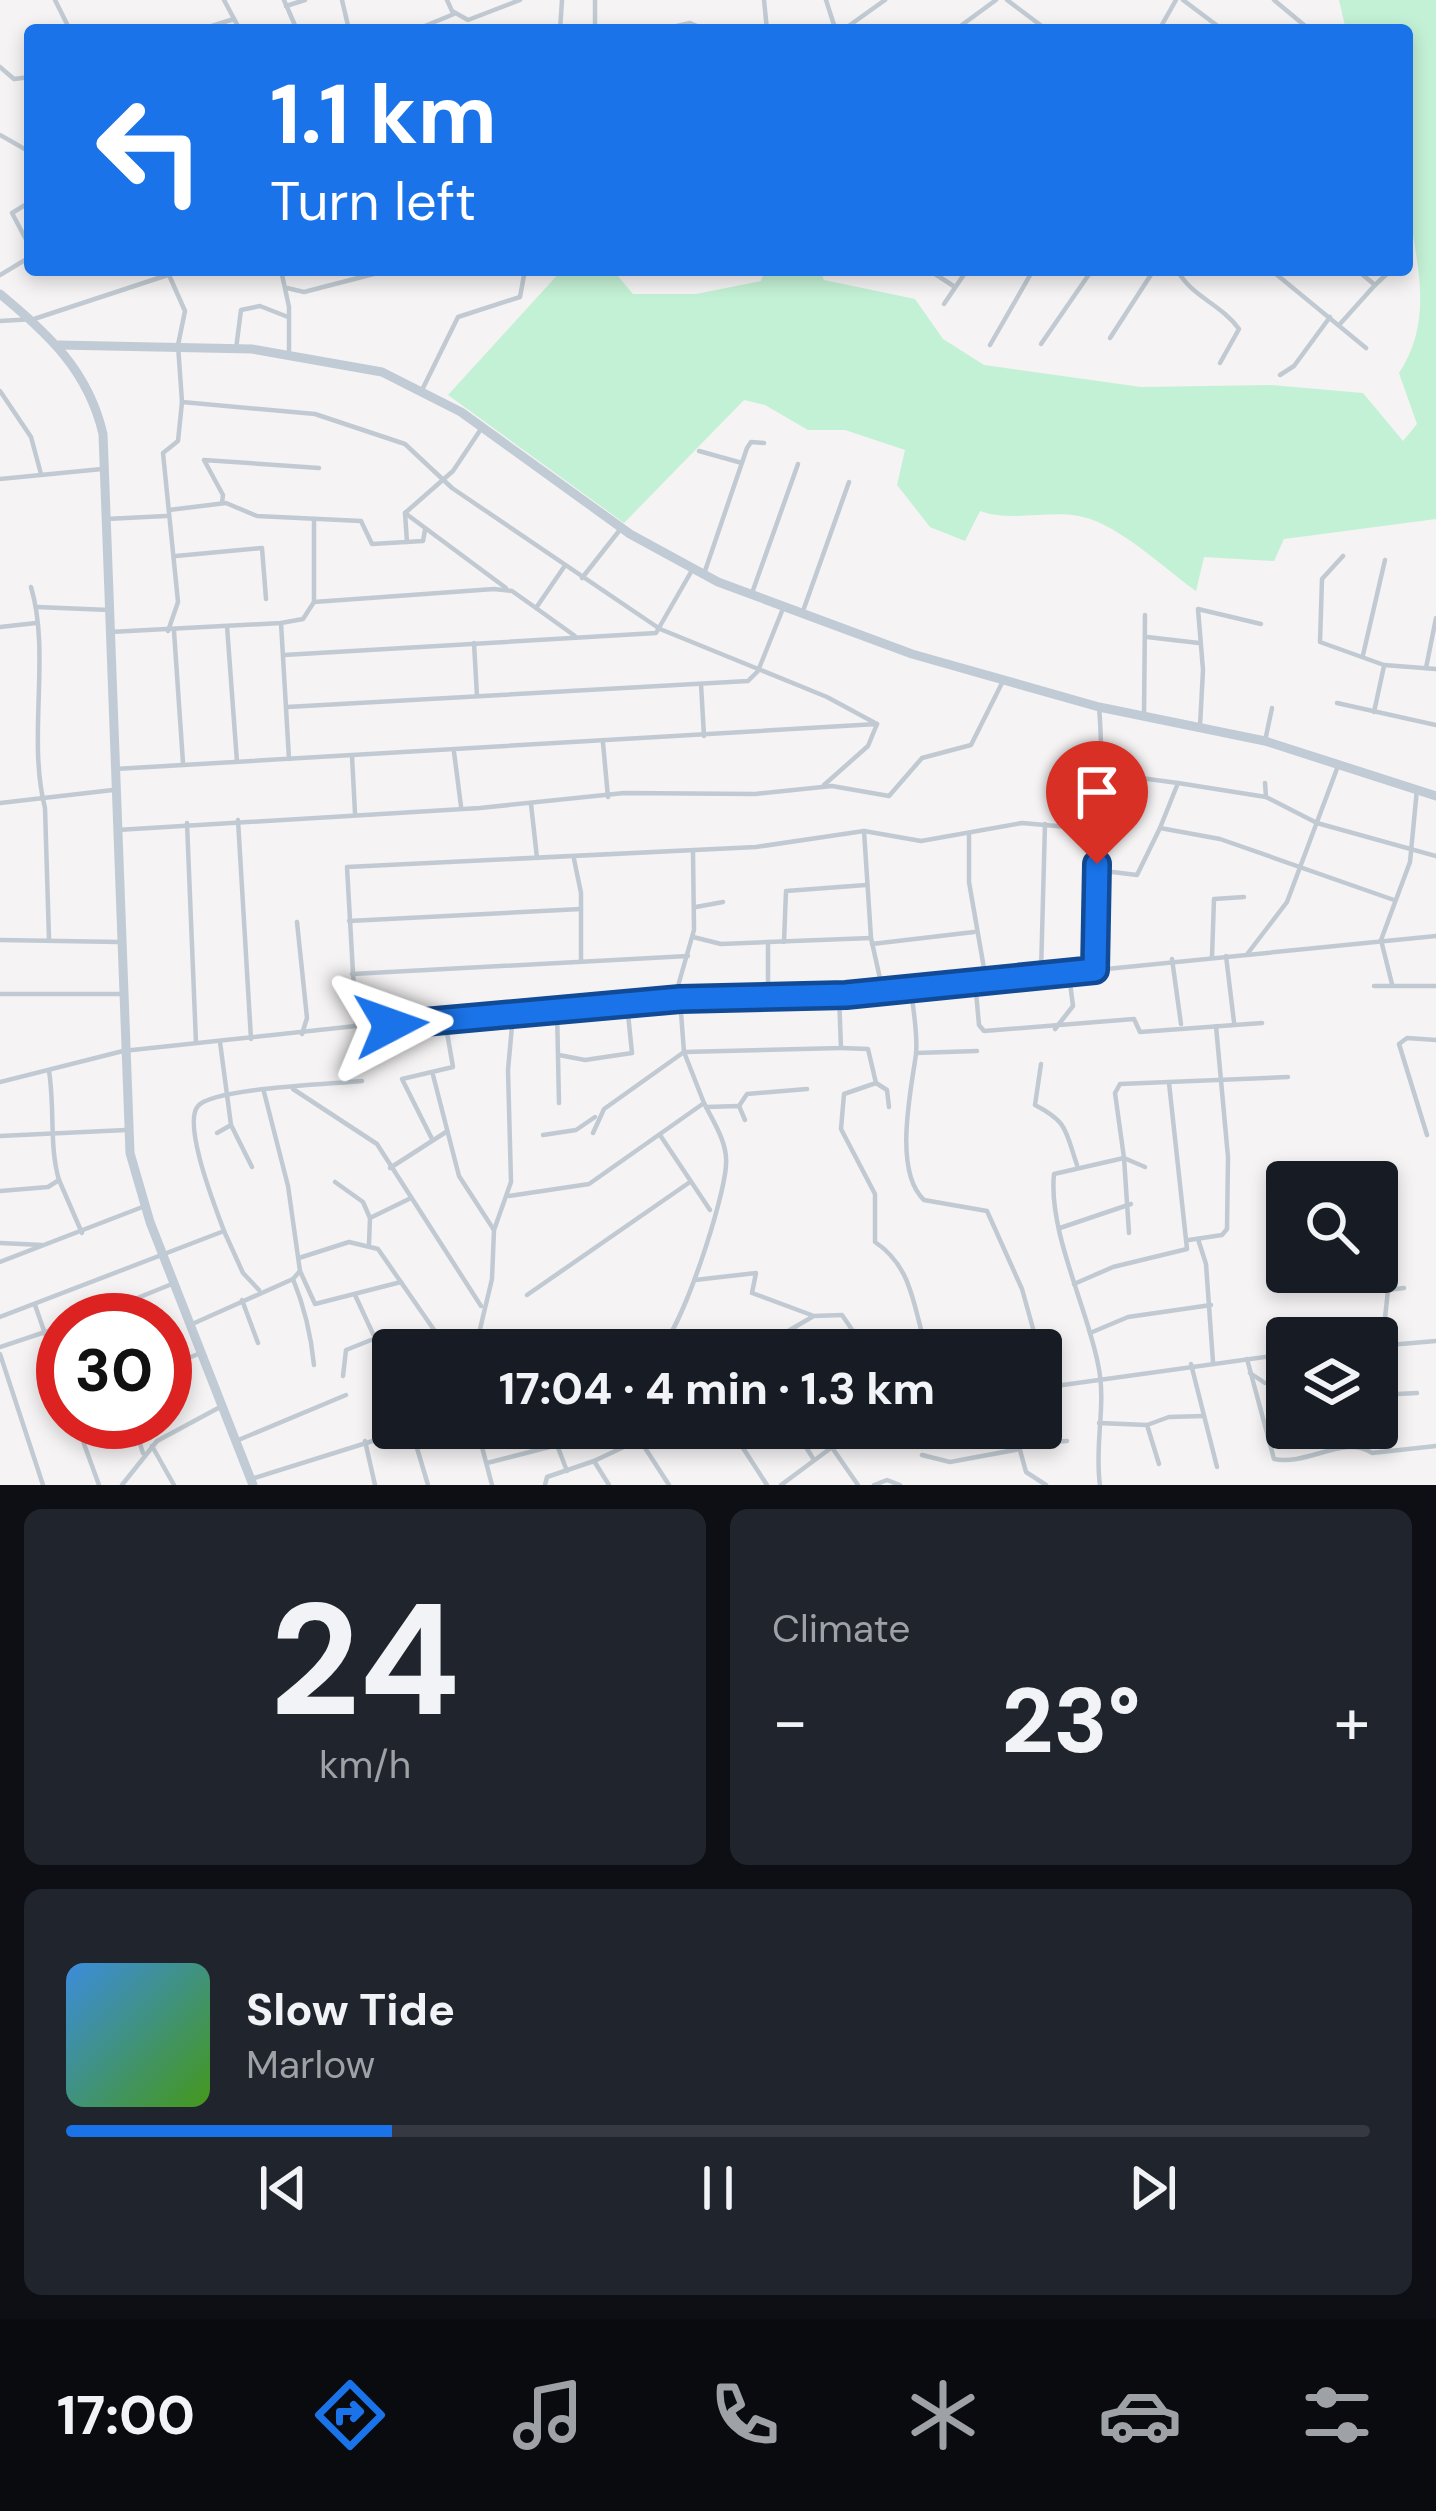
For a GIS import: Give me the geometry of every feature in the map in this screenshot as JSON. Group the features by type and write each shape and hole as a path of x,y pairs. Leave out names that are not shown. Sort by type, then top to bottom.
{"street":[{"path":"224,0 237,24"},
{"path":"285,3 305,0"},
{"path":"447,0 454,14 465,20 520,0"},
{"path":"851,24 885,0"},
{"path":"963,24 996,0"},
{"path":"1007,0 1039,24"},
{"path":"1179,0 1214,24"},
{"path":"1274,0 1303,24"},
{"path":"430,24 454,14"},
{"path":"218,24 234,19"},
{"path":"465,20 466,24"},
{"path":"24,206 12,213 24,236"},
{"path":"0,322 34,319 167,276"},
{"path":"170,276 185,311 178,345 182,402 178,441 163,453 178,602 171,631 183,765"},
{"path":"283,276 289,354"},
{"path":"287,288 304,292 366,276"},
{"path":"422,390 458,316 520,297 524,276"},
{"path":"939,276 956,287"},
{"path":"944,304 963,276"},
{"path":"991,345 1030,276"},
{"path":"1042,344 1088,276"},
{"path":"1110,338 1150,276"},
{"path":"1181,276 1192,293 1221,307 1239,329 1220,363"},
{"path":"1279,276 1366,348"},
{"path":"1364,276 1375,285"},
{"path":"1340,324 1385,276"},
{"path":"0,294 59,345 97,406 105,468 128,1130 145,1206 178,1293"},
{"path":"236,349 241,310 260,306 288,317"},
{"path":"1280,375 1294,366 1331,316"},
{"path":"59,345 236,349 382,372 483,426 621,528 697,574 912,654 1099,707 1265,741 1436,796"},
{"path":"0,391 35,444 41,474"},
{"path":"182,402 261,407 355,423 404,444 581,578 664,628 827,697 877,724"},
{"path":"405,513 443,477 483,426"},
{"path":"664,628 697,574 752,442 764,443"},
{"path":"699,451 742,463"},
{"path":"222,503 224,495 204,460 319,467"},
{"path":"752,593 798,464"},
{"path":"0,479 105,468"},
{"path":"803,610 849,482"},
{"path":"106,519 222,503 257,515 361,521 372,544 423,541 425,530"},
{"path":"405,513 495,585 511,591 577,638"},
{"path":"405,513 407,542"},
{"path":"110,632 303,619 314,602 314,519"},
{"path":"581,578 621,528"},
{"path":"174,556 262,548 266,599"},
{"path":"1342,556 1322,579 1316,635 1325,645 1384,665 1436,669"},
{"path":"1363,655 1385,560"},
{"path":"536,608 565,566"},
{"path":"314,602 495,585"},
{"path":"31,587 37,607 38,777 44,800 49,939"},
{"path":"287,707 748,681 758,671 785,604"},
{"path":"37,607 110,610"},
{"path":"1200,726 1201,607 1261,624"},
{"path":"1144,714 1145,615"},
{"path":"1426,668 1436,619"},
{"path":"0,627 36,623"},
{"path":"281,623 289,758"},
{"path":"227,626 237,762"},
{"path":"284,656 664,628"},
{"path":"1147,638 1199,643"},
{"path":"474,644 477,696"},
{"path":"1374,712 1384,665"},
{"path":"117,830 608,799 624,793 755,794 824,786 896,794 922,758 971,745 1004,678"},
{"path":"701,683 704,736"},
{"path":"1337,703 1436,725"},
{"path":"1095,970 1103,773 1099,707"},
{"path":"1265,741 1272,708"},
{"path":"115,769 877,724"},
{"path":"824,786 868,746 877,724"},
{"path":"603,743 608,799"},
{"path":"454,752 461,807"},
{"path":"352,756 355,813"},
{"path":"1252,953 1287,902 1338,763"},
{"path":"1103,773 1266,797 1317,823 1436,856"},
{"path":"1096,870 1137,875 1178,783"},
{"path":"1265,783 1266,797"},
{"path":"0,803 116,789"},
{"path":"1392,984 1382,944 1410,846 1417,789"},
{"path":"531,804 537,859"},
{"path":"238,820 250,1040"},
{"path":"187,823 196,1042"},
{"path":"1041,974 1045,824"},
{"path":"356,1026 347,867 693,851 864,831 921,841 1000,825 1079,828 1100,824"},
{"path":"1160,827 1220,839 1394,900"},
{"path":"864,831 872,941 883,992"},
{"path":"969,834 976,932 986,980"},
{"path":"672,1329 695,1280 726,1158 684,1052 677,999 693,937 693,851"},
{"path":"572,857 581,908 581,961"},
{"path":"784,942 786,891 867,885"},
{"path":"1212,957 1214,899 1244,897"},
{"path":"696,907 723,902"},
{"path":"350,921 581,908"},
{"path":"297,922 307,1018 302,1034"},
{"path":"693,937 721,944 872,941 976,932"},
{"path":"0,1082 123,1051 196,1042 677,999 883,992 1172,959 1436,936"},
{"path":"0,940 120,942"},
{"path":"768,942 768,998"},
{"path":"352,974 688,956"},
{"path":"1226,956 1234,1023"},
{"path":"1172,959 1181,1024"},
{"path":"1055,1029 1073,1006 1069,973"},
{"path":"975,981 982,1030 1055,1029 1106,1020 1136,1020 1140,1032 1181,1024 1262,1023"},
{"path":"1375,986 1436,986"},
{"path":"911,988 916,1053 908,1081 908,1152 918,1196 987,1211 1022,1289 1033,1329"},
{"path":"0,994 122,994"},
{"path":"838,995 841,1048"},
{"path":"559,1055 585,1060 632,1053 627,1004"},
{"path":"557,1010 559,1103"},
{"path":"479,1329 492,1280 494,1230 509,1196 513,1014"},
{"path":"433,1139 402,1079 434,1076 453,1067 445,1022"},
{"path":"1189,1240 1228,1229 1216,1025"},
{"path":"1427,1135 1399,1044 1407,1039 1436,1040"},
{"path":"220,1042 231,1125 252,1167"},
{"path":"544,1135 576,1130 684,1052 868,1049 876,1083 887,1090 889,1108"},
{"path":"916,1053 977,1051"},
{"path":"1041,1064 1035,1106 1054,1112 1064,1125 1076,1166"},
{"path":"49,1071 59,1180 82,1233"},
{"path":"434,1076 459,1176 494,1230"},
{"path":"1129,1233 1118,1085 1288,1077"},
{"path":"259,1290 243,1273 224,1231 199,1156 195,1112 224,1094 362,1082"},
{"path":"876,1083 847,1090 841,1129 875,1194 874,1241 902,1264 923,1329"},
{"path":"1073,1284 1113,1268 1184,1253 1189,1240 1169,1083"},
{"path":"292,1089 370,1138 483,1309"},
{"path":"739,1106 747,1094 807,1089"},
{"path":"264,1092 288,1186 300,1270 315,1304 400,1282"},
{"path":"509,1196 589,1184 705,1105 739,1106"},
{"path":"739,1106 745,1120"},
{"path":"593,1133 600,1114"},
{"path":"217,1132 231,1125"},
{"path":"0,1136 128,1130"},
{"path":"390,1168 447,1132"},
{"path":"660,1135 712,1213"},
{"path":"1100,1485 1094,1453 1100,1376 1073,1284 1052,1178 1076,1166 1124,1158 1145,1167"},
{"path":"0,1191 48,1187 59,1180"},
{"path":"335,1182 363,1202 370,1218 369,1244"},
{"path":"527,1295 691,1182"},
{"path":"370,1218 409,1199"},
{"path":"1060,1228 1130,1204"},
{"path":"0,1262 145,1206"},
{"path":"0,1317 224,1231"},
{"path":"1198,1239 1211,1305 1213,1362"},
{"path":"0,1243 48,1245"},
{"path":"299,1258 340,1244 369,1244 385,1255 433,1329"},
{"path":"192,1324 292,1279 300,1270"},
{"path":"695,1280 755,1273 752,1292 814,1316 842,1315 852,1329"},
{"path":"292,1279 305,1302 304,1323 314,1365"},
{"path":"151,1293 174,1283"},
{"path":"1384,1317 1388,1290 1404,1288"},
{"path":"354,1294 372,1330"},
{"path":"242,1300 258,1343"},
{"path":"1090,1334 1128,1317 1211,1305"},
{"path":"791,1329 814,1316"},
{"path":"192,1331 252,1482 372,1439"},
{"path":"36,1336 0,1350 44,1485"},
{"path":"343,1376 348,1348 372,1339"},
{"path":"1398,1344 1436,1341"},
{"path":"192,1356 200,1353"},
{"path":"1062,1384 1266,1357"},
{"path":"1247,1359 1274,1459 1308,1460 1344,1446 1363,1446 1372,1453 1436,1446"},
{"path":"1191,1364 1217,1467"},
{"path":"1250,1373 1266,1383"},
{"path":"1398,1394 1417,1393"},
{"path":"236,1441 346,1395"},
{"path":"192,1423 222,1406"},
{"path":"1099,1423 1148,1425 1169,1417 1206,1416"},
{"path":"1148,1425 1159,1464"},
{"path":"365,1441 375,1485"},
{"path":"1062,1442 1067,1441"},
{"path":"487,1463 554,1445 567,1471"},
{"path":"86,1449 99,1485"},
{"path":"142,1449 143,1453"},
{"path":"122,1485 132,1478 148,1449"},
{"path":"154,1449 174,1485"},
{"path":"417,1449 428,1485"},
{"path":"483,1449 492,1485"},
{"path":"545,1485 547,1477 619,1449"},
{"path":"647,1449 668,1485"},
{"path":"744,1449 767,1485"},
{"path":"807,1449 814,1460"},
{"path":"781,1485 832,1449 857,1485"},
{"path":"922,1455 950,1462 1010,1449"},
{"path":"1020,1449 1028,1474 1046,1485"},
{"path":"594,1460 609,1485"},
{"path":"874,1485 887,1480 899,1485"}],"green space":[{"path":"1339,0 1436,0 1436,519 1284,539 1274,561 1204,557 1196,591 1120,534 1079,516 980,511 965,541 930,527 897,485 905,450 845,430 808,430 765,405 744,400 624,523 448,395 557,276 618,276 633,294 696,294 761,281 763,276 822,276 915,299 943,339 984,365 1141,387 1271,385 1363,393 1403,441 1417,424 1399,373 1417,331 1420,309 1413,234 1413,24 1345,24"}],"route":[{"path":"391,1025 680,999 846,995 1095,970 1092,935 1097,864"}]}
